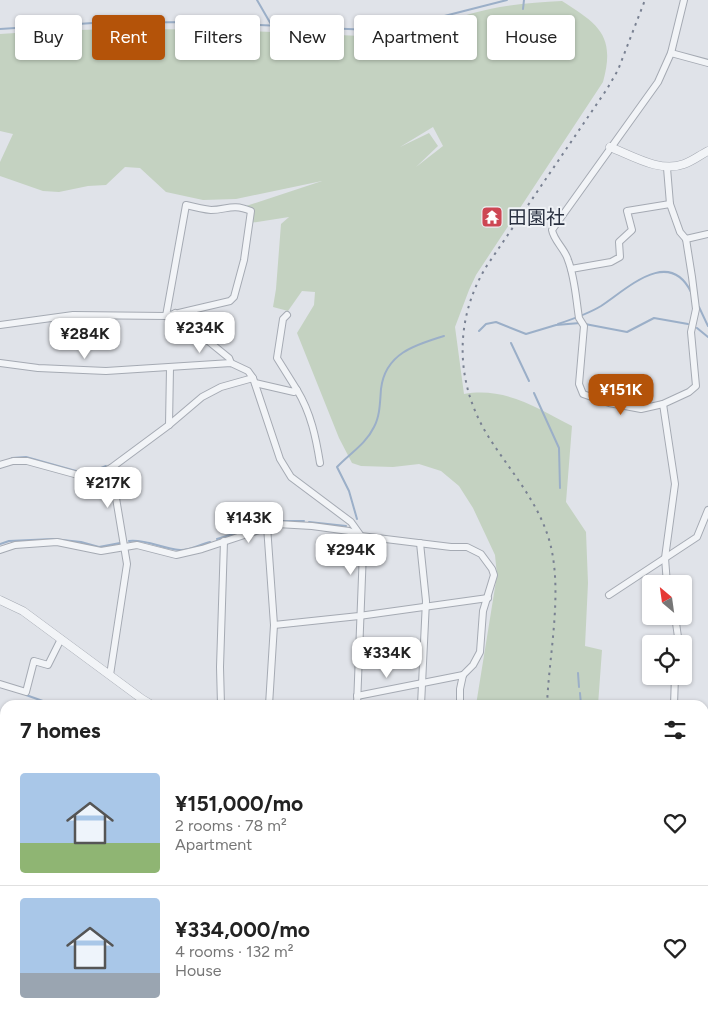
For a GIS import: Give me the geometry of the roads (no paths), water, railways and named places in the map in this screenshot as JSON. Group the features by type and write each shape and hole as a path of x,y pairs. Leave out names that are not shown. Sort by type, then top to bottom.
{"street":[{"path":"668,168 670,204 680,232 686,239 696,309 691,332 696,386 689,392 663,404 641,409 609,403 583,394 579,384 583,323 579,318 571,269 563,248 553,236 552,230 610,146 658,82 671,53 684,0"},
{"path":"671,53 708,63"},
{"path":"610,146 658,166 668,168 686,164 708,151"},
{"path":"571,269 611,262 620,257 619,242 632,230 627,211 670,204"},
{"path":"0,325 73,315 166,316 230,301 234,297 244,260 251,211 243,207 227,207 214,210 186,205 166,316"},
{"path":"686,239 708,234"},
{"path":"175,313 178,321 202,336 229,358 231,363"},
{"path":"287,315 284,319 277,358 297,390 309,416 320,463"},
{"path":"0,362 38,368 106,371 231,363 248,371 254,380 280,459 291,478 351,522 360,535 363,551 359,616 358,700"},
{"path":"170,368 170,425"},
{"path":"0,465 13,461 27,460 62,471 88,476 96,475 111,468 170,425 202,397 220,387 254,380 294,392 297,390"},
{"path":"663,404 675,484 665,558 666,575"},
{"path":"110,675 127,564 111,468"},
{"path":"609,595 697,537 708,510"},
{"path":"0,550 15,545 57,542 101,551 137,545 176,555 277,524 312,526 360,535 451,547 468,547 481,554 494,575 483,611 480,652 473,665 463,675 460,700"},
{"path":"267,526 274,625 269,700"},
{"path":"221,700 220,664 224,541"},
{"path":"420,543 426,606 421,700"},
{"path":"274,625 359,616 488,598"},
{"path":"0,600 23,611 110,675 138,700"},
{"path":"0,684 26,692 34,661 48,665 61,639"},
{"path":"358,696 463,675"},
{"path":"674,700 675,685"}],"waterway":[{"path":"257,0 270,23"},
{"path":"0,29 93,23 193,22 370,30 413,24 507,0"},
{"path":"523,9 524,0"},
{"path":"558,324 601,306 635,282 660,272 671,273 682,279 691,292"},
{"path":"699,307 708,326"},
{"path":"585,324 627,332 654,318 688,324"},
{"path":"479,331 486,324 496,322 526,334 556,325 580,323"},
{"path":"697,328 708,337"},
{"path":"357,519 349,491 337,467 371,433 379,414 381,389 388,367 395,359 412,347 444,336"},
{"path":"511,343 529,381"},
{"path":"534,393 559,448 560,488"},
{"path":"12,458 26,457 76,471"},
{"path":"91,472 106,466"},
{"path":"217,539 275,521 304,521"},
{"path":"309,522 346,526"},
{"path":"0,544 9,541 53,539 81,542 99,547 120,543"},
{"path":"129,541 142,541 180,550 210,542"},
{"path":"578,673 579,687"},
{"path":"580,693 581,700"},
{"path":"26,695 40,700"}],"railway":[{"path":"547,700 555,603 554,562 550,543 539,514 531,500 488,436 477,416 469,395 464,373 464,330 468,308 486,267 607,89 618,70 645,0"}],"place":[{"name":"田園社","path":"492,217"}]}
